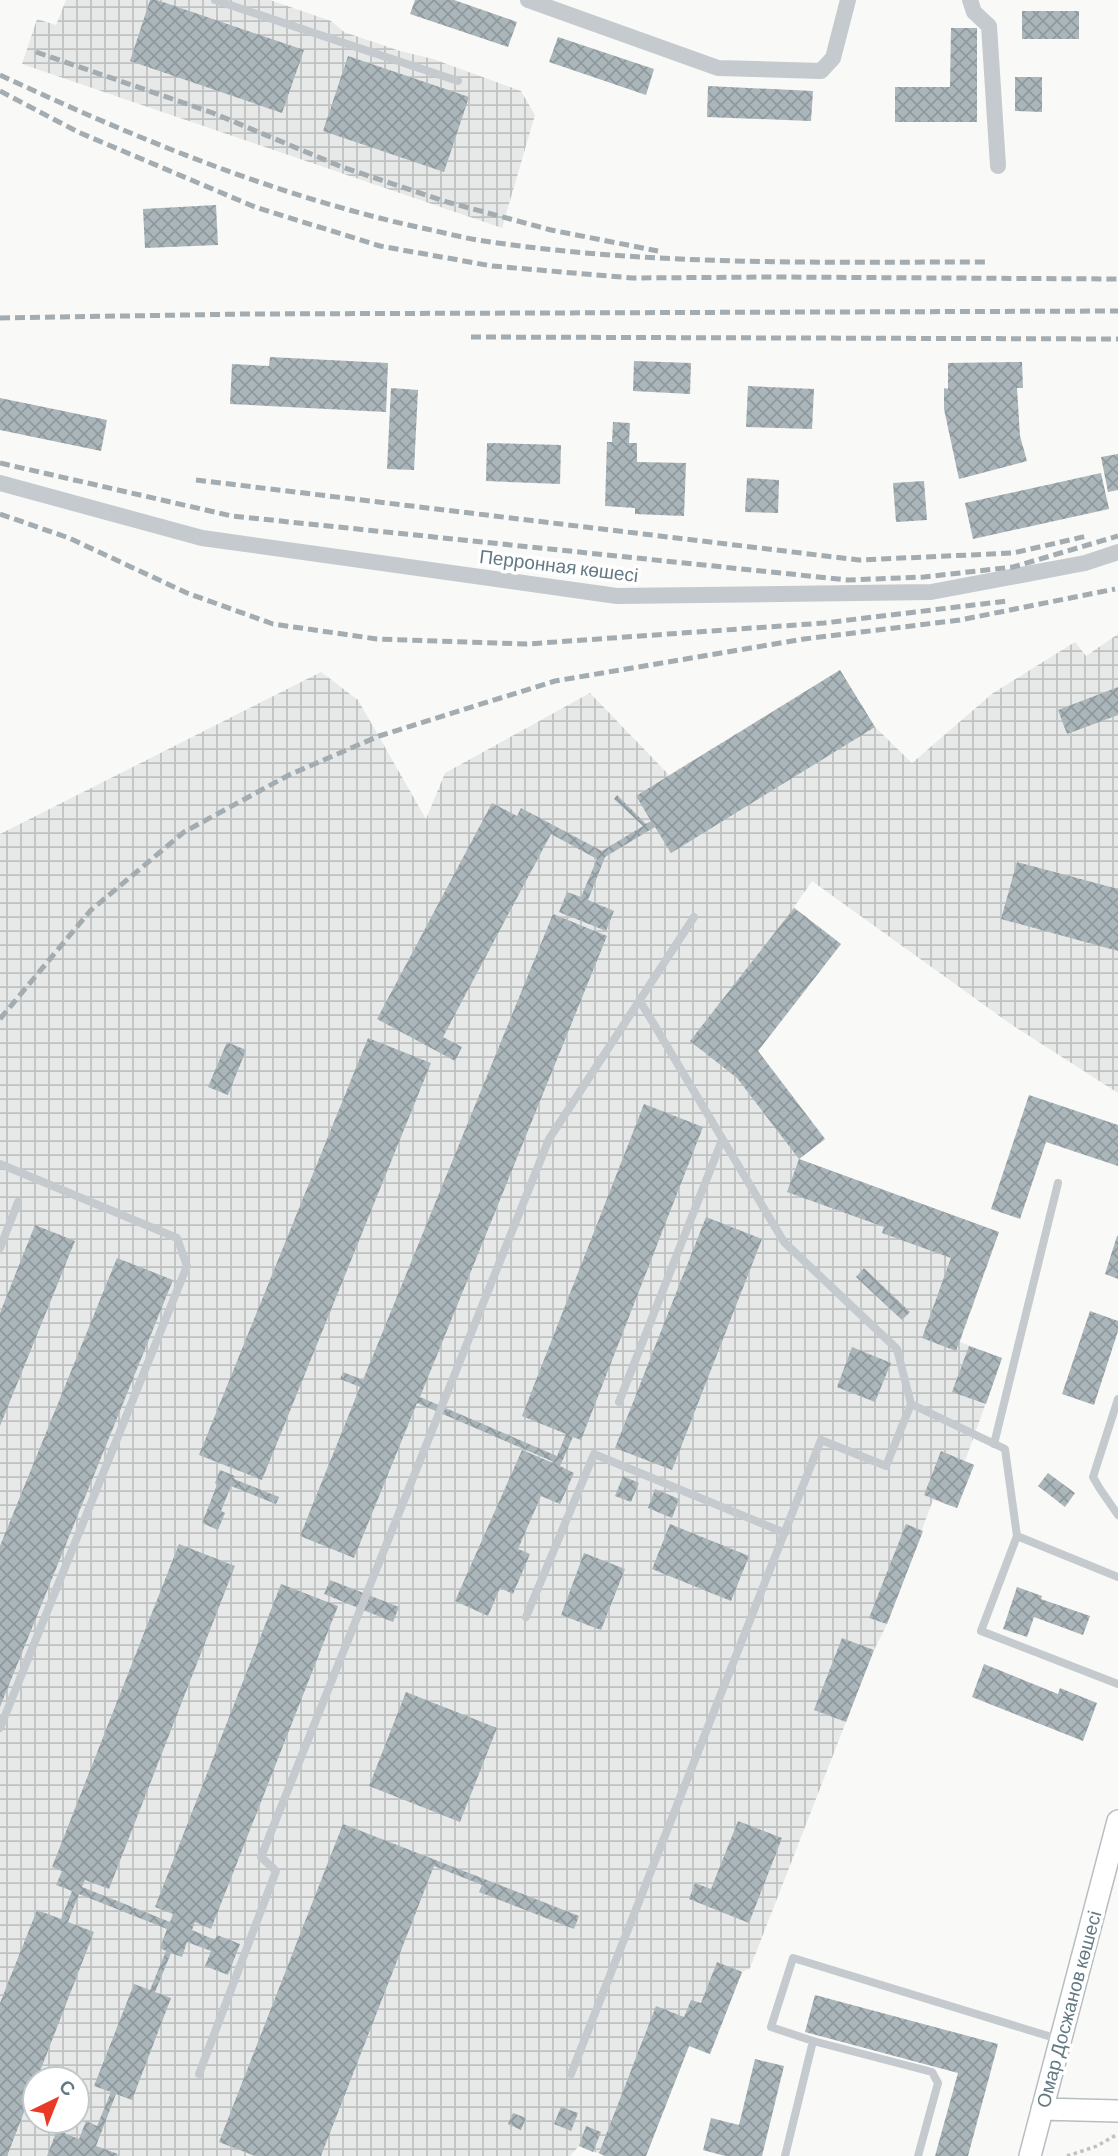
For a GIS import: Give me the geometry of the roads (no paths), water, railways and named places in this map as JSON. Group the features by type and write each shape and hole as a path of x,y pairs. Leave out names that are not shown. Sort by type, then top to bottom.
{"street":[{"path":"528,0 718,68 821,71 833,58 848,0"},
{"path":"970,0 974,12 989,26 998,166"},
{"name":"Перронная көшесі","path":"0,483 202,538 617,596 931,592 1085,562 1118,552"},
{"name":"Омар Досжанов көшесі","path":"1030,2156 1118,1821"},
{"path":"1042,2109 1118,2111"}],"lane":[{"path":"215,0 457,80"},
{"path":"200,2074 276,1871 261,1857 549,1139 694,917"},
{"path":"571,2074 821,1440 886,1466 911,1404 897,1349 784,1242 640,1001"},
{"path":"619,1402 722,1140"},
{"path":"0,1164 177,1238 187,1266 0,1728"},
{"path":"994,1444 1058,1183"},
{"path":"0,1248 18,1202"},
{"path":"1118,1399 1093,1476 1118,1515"},
{"path":"911,1404 1005,1448 1017,1536 981,1631 1118,1684"},
{"path":"526,1617 594,1454 785,1533"},
{"path":"1017,1536 1118,1577"},
{"path":"918,2156 938,2083 932,2072 813,2041 771,2027 793,1958 1061,2040"},
{"path":"785,2156 813,2041"}],"railway":[{"path":"36,52 213,113 342,167 447,202 551,230 658,251"},
{"path":"0,75 154,143 259,182 367,215 468,238 546,249 671,259 985,262"},
{"path":"0,91 78,132 255,207 380,246 492,266 632,278 1118,279"},
{"path":"0,318 245,314 1118,311"},
{"path":"471,337 1118,339"},
{"path":"0,463 232,516 848,580 924,577 1013,567 1118,536"},
{"path":"196,480 859,560 1013,553 1087,536"},
{"path":"0,514 69,538 187,593 273,624 377,639 527,644 824,623 1007,601"},
{"path":"0,1019 90,911 184,832 289,775 379,736 555,681 804,639 960,620 1115,589"}]}
